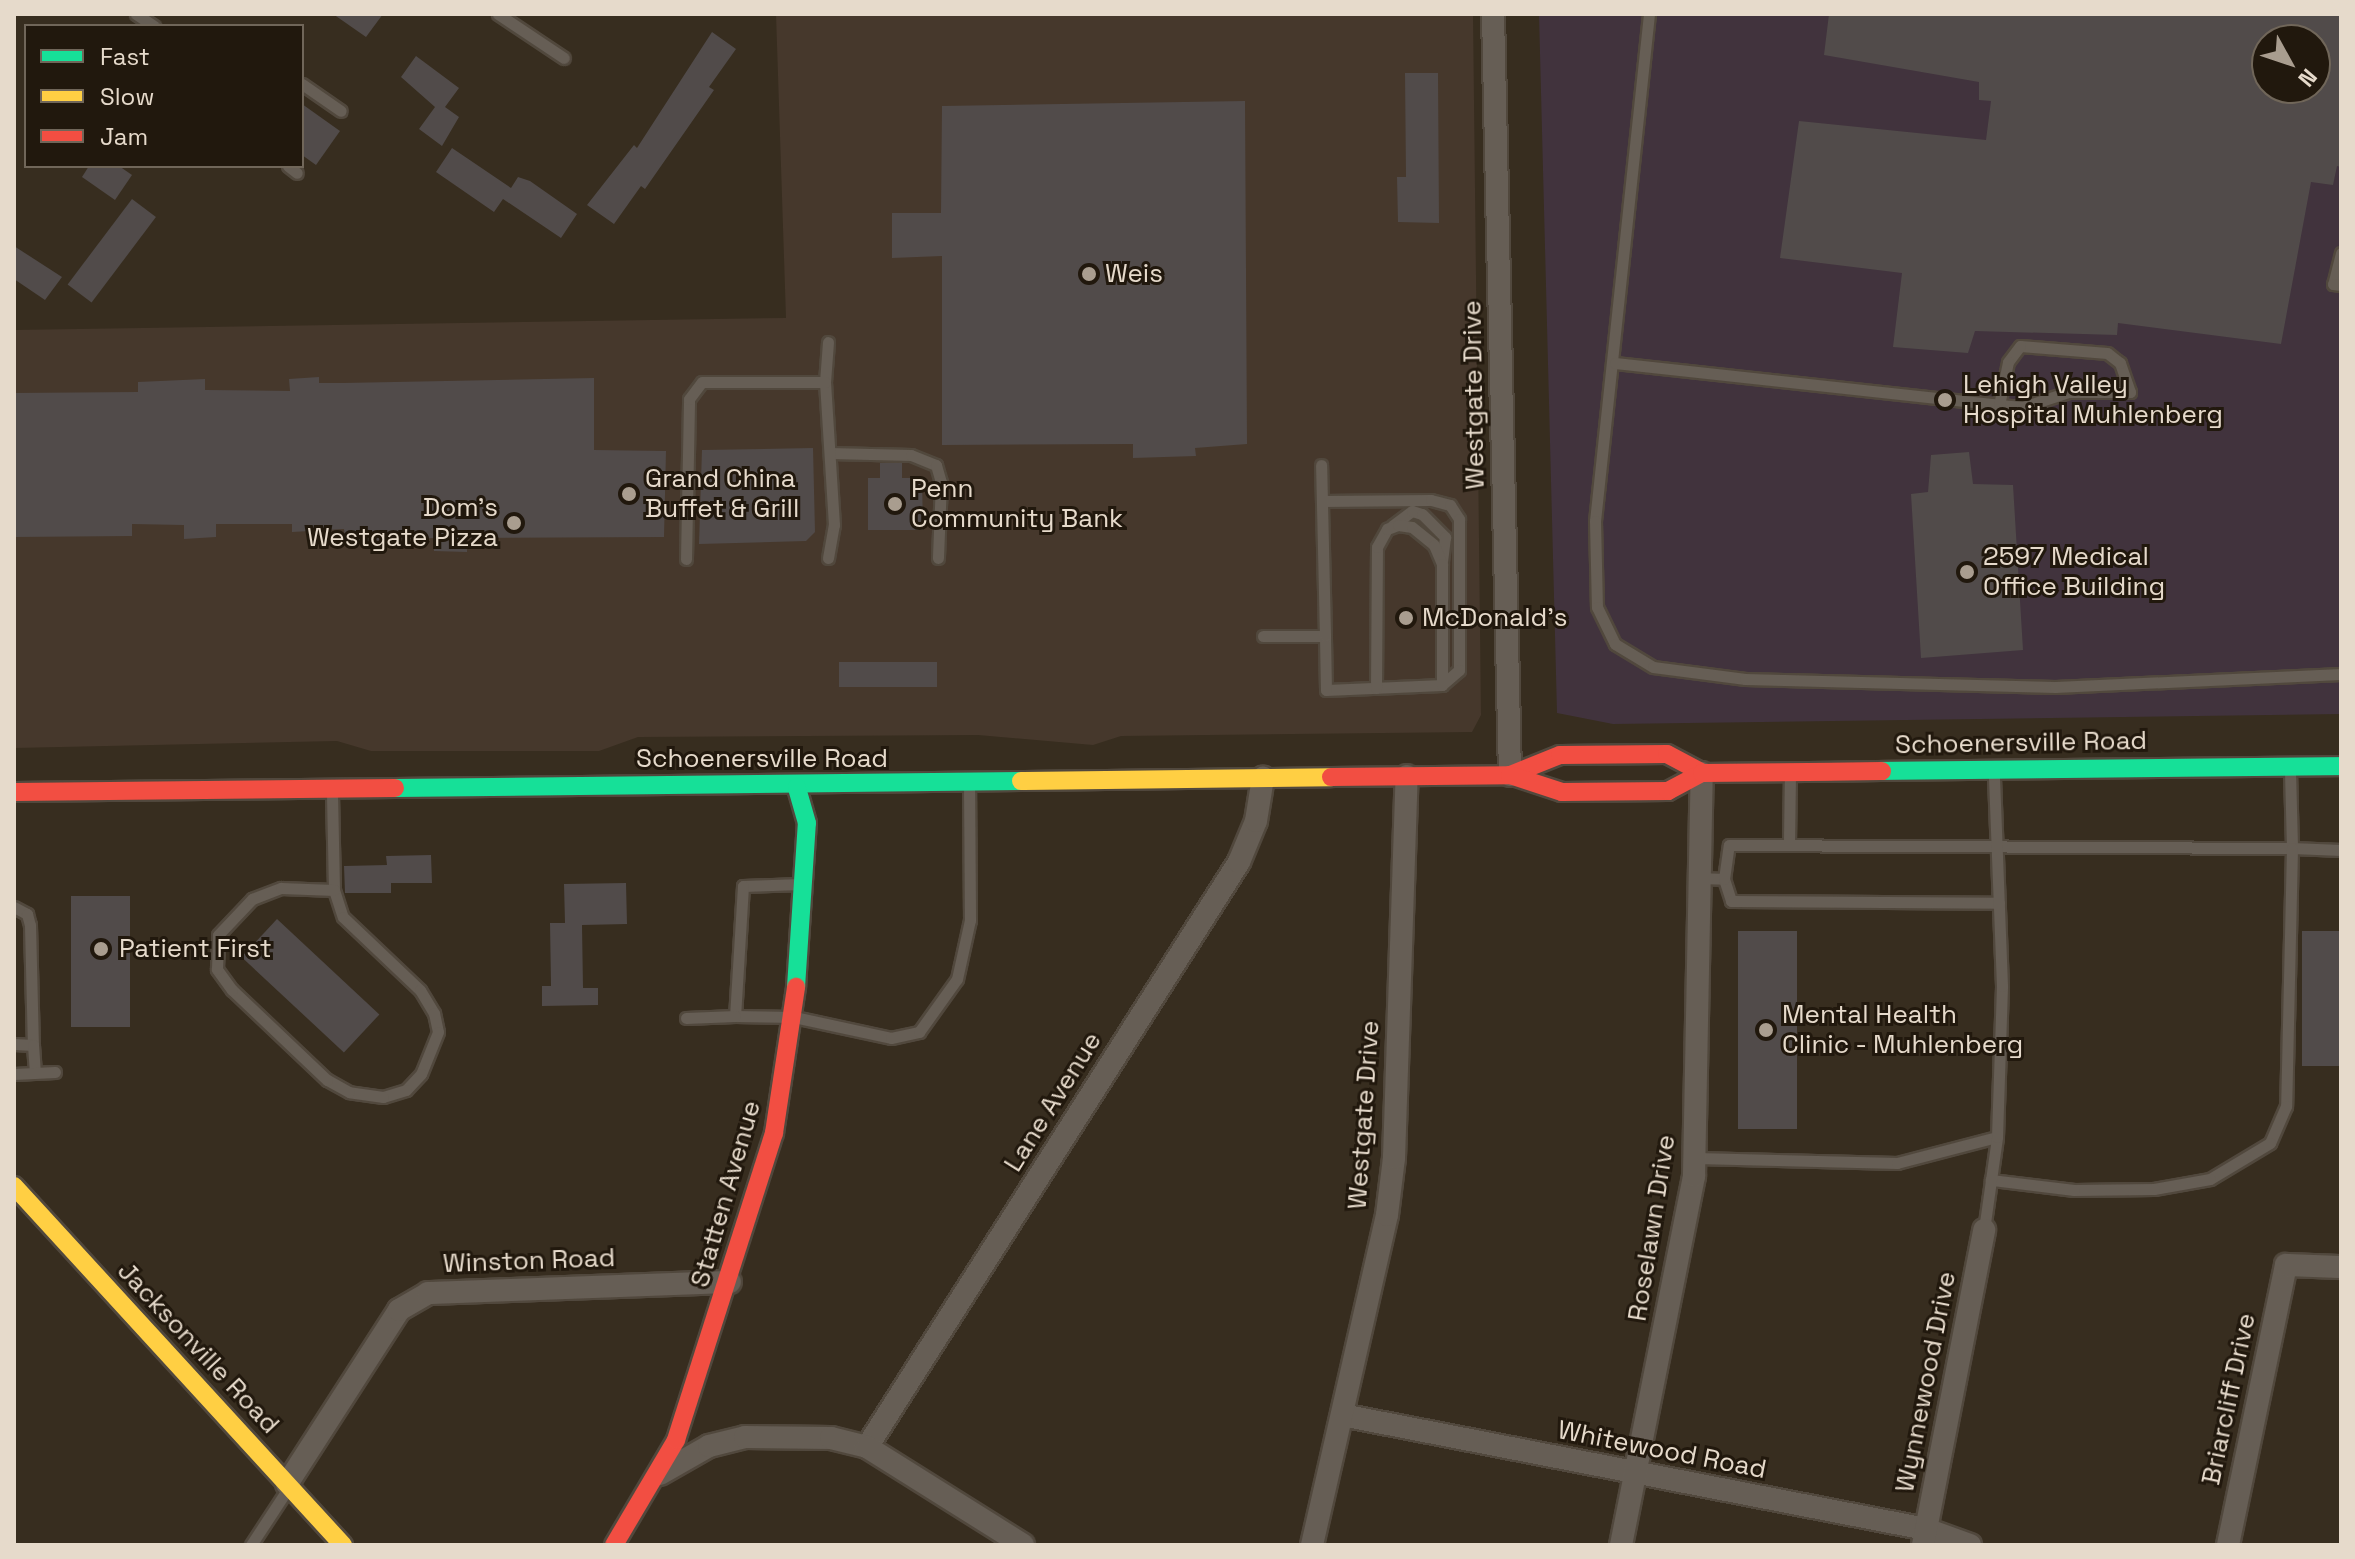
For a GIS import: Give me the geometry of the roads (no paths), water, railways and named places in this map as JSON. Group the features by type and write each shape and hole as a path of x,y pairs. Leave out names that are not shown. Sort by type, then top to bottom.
{"main road":[{"name":"Schoenersville Road","path":"1510,775 1560,755 1667,754 1702,773"},
{"name":"Schoenersville Road","path":"17,800 39,792 797,787 1510,775 1562,792 1622,792 1668,791 1702,773 2341,766"},
{"name":"Statten Avenue","path":"614,1545 659,1474 691,1402 764,1174 794,1017 807,823 797,787"},
{"name":"Jacksonville Road","path":"17,1195 343,1545"}],"street":[{"name":"Westgate Drive","path":"1493,14 1510,775"},
{"name":"Roselawn Drive","path":"1621,1545 1696,1158 1702,773"},
{"name":"Westgate Drive","path":"1312,1545 1387,1215 1394,1158 1407,776"},
{"name":"Lane Avenue","path":"867,1447 1239,862 1256,821 1263,778"},
{"name":"Wynnewood Drive","path":"1925,1537 1984,1230"},
{"name":"Briarcliff Drive","path":"2228,1545 2286,1265 2341,1267"},
{"name":"Winston Road","path":"288,1485 399,1310 428,1293 730,1282"},
{"name":"Whitewood Road","path":"1342,1415 1635,1473 1970,1545"},
{"path":"659,1474 709,1446 745,1437 786,1434 867,1447 1023,1545"}],"lane":[{"path":"498,14 564,58"},
{"path":"1649,14 1615,363 1595,521 1593,582 1604,628 1632,658 1684,674 1745,679 2055,687 2341,674"},
{"path":"304,85 341,111"},
{"path":"2341,253 2333,284 2341,285"},
{"path":"828,342 825,382 834,525 828,558"},
{"path":"1615,363 1999,405 2023,407 2068,392 2130,392 2120,363 2107,353 2020,346 2008,362 1999,405"},
{"path":"686,559 689,399 702,382 825,382"},
{"path":"830,453 911,455 936,465 941,482 938,558"},
{"path":"1321,465 1326,690 1442,685 1459,670 1456,512 1442,500 1322,501"},
{"path":"1376,688 1377,547 1389,529 1412,527 1434,545 1442,564 1442,685"},
{"path":"1263,636 1325,636"},
{"path":"1991,1180 2074,1190 2154,1189 2210,1179 2270,1143 2286,1106 2292,848 2289,766"},
{"path":"1984,1230 1997,1137 1999,903 1994,769"},
{"path":"1789,843 1790,772"},
{"path":"686,1018 794,1017 891,1038 919,1032 931,1020 957,979 970,920 969,784"},
{"path":"332,789 334,890 343,917 420,990 434,1013 438,1032 421,1074 406,1090 383,1097 349,1092 327,1080 232,990 217,969 218,935 252,899 281,888 334,890"},
{"path":"1999,903 1731,901 1724,879 1729,845 1789,843 2341,850"},
{"path":"1699,878 1724,879"},
{"path":"735,1016 743,886 805,884"},
{"path":"14,907 27,914 30,925 35,1071"},
{"path":"14,1044 33,1045"},
{"path":"14,1074 55,1072"},
{"path":"1696,1158 1897,1163 1997,1137"},
{"path":"251,1545 288,1485"}],"place":[{"name":"Weis","path":"1089,274"},
{"name":"Lehigh Valley Hospital Muhlenberg","path":"1945,400"},
{"name":"Grand China Buffet & Grill","path":"629,494"},
{"name":"Penn Community Bank","path":"895,504"},
{"name":"Dom's Westgate Pizza","path":"514,523"},
{"name":"2597 Medical Office Building","path":"1967,572"},
{"name":"McDonald's","path":"1406,618"},
{"name":"Patient First","path":"101,949"},
{"name":"Mental Health Clinic - Muhlenberg","path":"1766,1030"}]}
